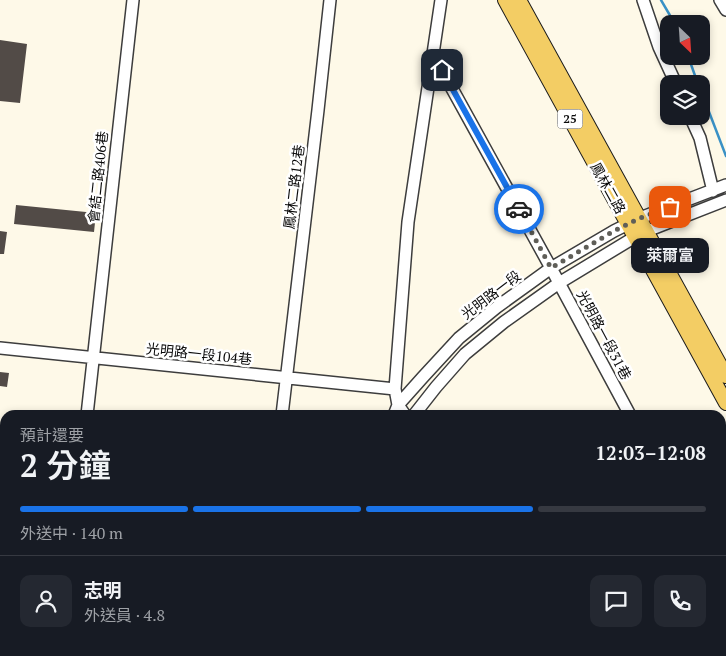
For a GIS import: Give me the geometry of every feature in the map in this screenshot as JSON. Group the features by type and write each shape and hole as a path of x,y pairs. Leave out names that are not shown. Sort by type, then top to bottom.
{"main road":[{"name":"鳳林二路","path":"505,0 634,221"},
{"name":"鳳林二路","path":"519,0 641,234 726,403"},
{"name":"鳳林二路","path":"641,234 726,376"}],"street":[{"name":"會結二路406巷","path":"88,410 133,0"},
{"name":"鳳林二路12巷","path":"283,410 330,0"},
{"path":"399,410 395,389 408,222 441,0"},
{"path":"643,0 659,46 672,75"},
{"path":"720,0 726,10"},
{"name":"光明路一段31巷","path":"433,54 560,283 627,410"},
{"path":"694,125 718,188"},
{"name":"光明路一段","path":"400,410 423,377 460,338 497,307 551,268 634,221 718,188"},
{"path":"418,410 465,354 504,322 560,283 641,234 724,204"},
{"name":"光明路一段104巷","path":"0,348 395,389"}],"building":[{"path":"0,40 27,44 20,103 0,101"},
{"path":"16,205 96,213 94,232 14,224"},
{"path":"0,231 7,232 4,254 0,254"},
{"path":"0,372 9,373 7,387 0,386"}],"waterway":[{"path":"661,0 670,15"},
{"path":"691,65 695,75"},
{"path":"710,114 726,156"}],"way so far":[{"path":"519,209 551,268 614,231 640,218 670,207"}],"place":[{"name":"萊爾富","path":"670,207"}],"route":[{"path":"442,70 519,209"}]}
